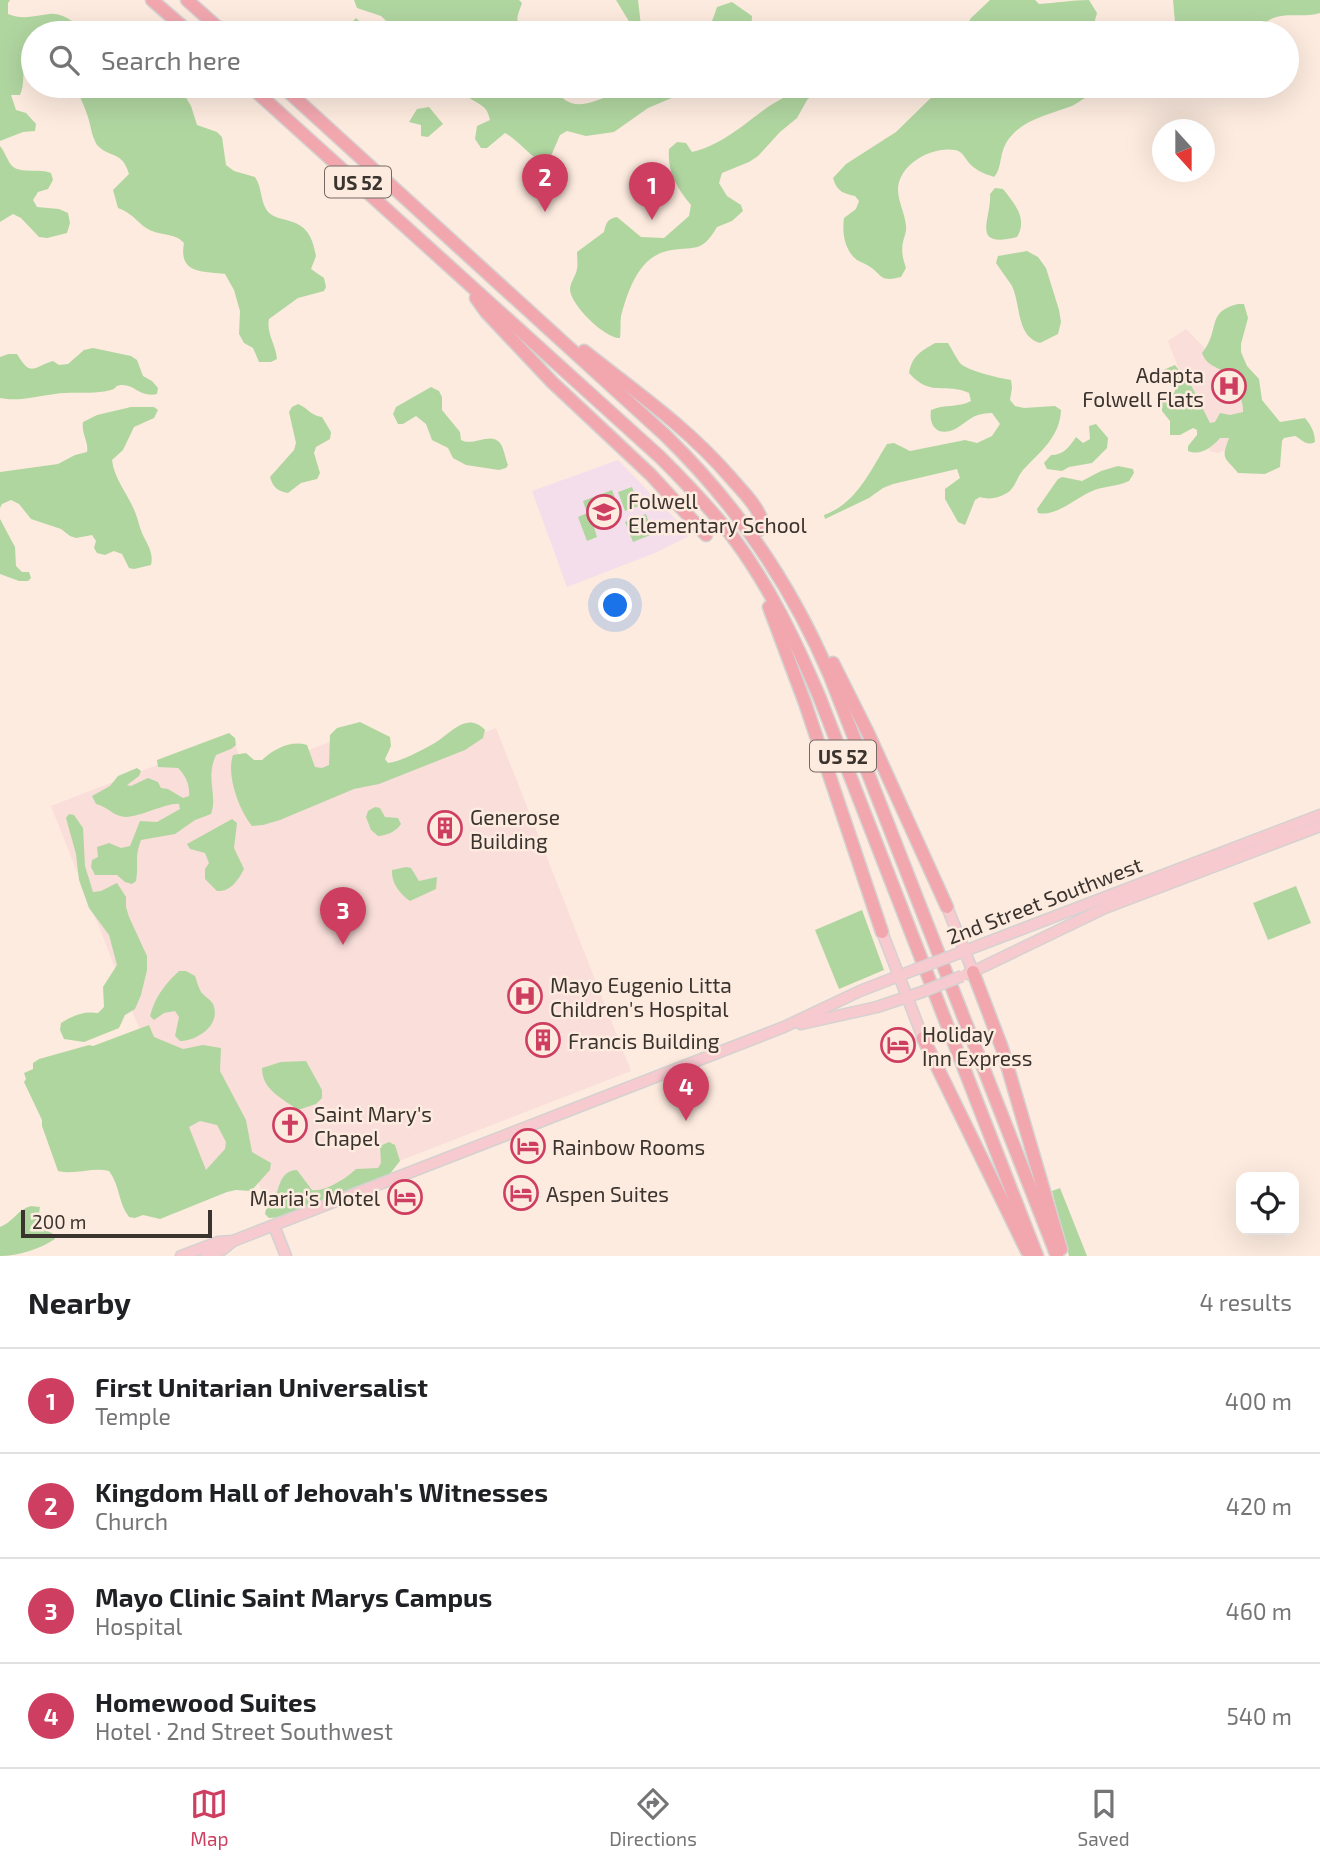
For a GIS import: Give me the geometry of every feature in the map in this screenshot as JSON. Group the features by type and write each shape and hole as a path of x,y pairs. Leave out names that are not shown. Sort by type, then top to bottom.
{"highway":[{"path":"152,0 177,21"},
{"path":"160,0 180,21"},
{"path":"187,0 209,20"},
{"path":"195,0 209,20"},
{"name":"US 52","path":"263,98 660,457 730,534 752,565 786,625 819,696 1037,1256"},
{"name":"US 52","path":"295,98 665,435 704,475 748,528 792,595 822,657 1057,1256"},
{"path":"464,281 486,312 552,382 659,483 706,535"},
{"path":"520,301 695,439 756,508 762,522 758,531"},
{"path":"752,565 805,703 882,932"},
{"path":"792,595 819,636 844,686 947,906"},
{"path":"968,974 1004,1055 1063,1256"},
{"path":"923,1038 1030,1256"}],"main road":[{"name":"2nd Street Southwest","path":"181,1256 274,1226 784,1027 860,991 1320,815"},
{"name":"2nd Street Southwest","path":"784,1027 863,1010 922,992 968,974 1112,905 1320,826"},
{"path":"947,906 959,953 968,974"},
{"path":"882,932 923,1038"},
{"path":"274,1226 286,1256"},
{"name":"2nd Street Southwest","path":"206,1256 222,1250 233,1241"}],"shaded area":[{"path":"1186,329 1214,358 1224,355 1267,434 1218,453 1210,451 1168,341"},
{"name":"Folwell Elementary School","path":"618,460 689,536 655,553 567,587 532,491"},
{"path":"369,727 387,771 496,728 631,1071 270,1211 249,1159 207,1175 149,1026 140,1029 137,1023 51,806 232,736 246,774"}],"green space":[{"path":"0,0 10,0 8,14 13,16 55,14 73,21 21,21 21,93 11,95 16,110 26,113 36,124 35,131 23,132 0,141"},
{"path":"354,0 519,0 522,3 517,21 386,21 381,16 357,8"},
{"path":"616,0 638,0 640,21 629,21"},
{"path":"990,0 1035,0 1039,4 1089,0 1097,13 1095,21 970,19"},
{"path":"1173,0 1320,0 1320,13 1277,17 1268,21 1175,21"},
{"path":"732,2 752,16 752,21 712,21 717,7"},
{"path":"81,98 186,98 197,125 217,132 222,137 226,165 234,171 255,177 264,205 271,215 300,225 307,232 316,256 311,269 324,278 326,287 324,291 298,298 269,319 277,359 259,362 253,348 244,343 239,334 240,311 234,290 225,274 201,271 189,266 185,261 184,243 181,240 148,229 129,213 118,208 113,190 129,174 123,161 97,145"},
{"path":"469,98 564,98 571,103 581,104 602,98 672,98 648,108 614,132 586,136 567,131 560,135 551,156 544,162 505,133 487,148 481,148 475,139 477,126 490,120 484,107"},
{"path":"783,98 809,98 797,118 758,156 722,173 719,183 727,196 741,205 743,211 732,221 717,227 701,245 667,251 649,261 636,277 627,296 621,316 620,338 606,333 582,312 572,296 570,290 577,269 577,252 604,232 609,220 617,217 641,237 664,238 689,216 691,205 674,179 669,149 677,142 686,143 692,152 711,145"},
{"path":"931,98 1085,98 1019,129 1008,140 994,177 975,169 955,150 927,154 910,165 900,180 898,189 906,228 902,249 906,268 901,277 888,279 857,260 849,251 844,235 844,218 856,209 859,201 855,196 841,191 833,178 846,164 896,132"},
{"path":"429,107 443,124 428,137 421,136 421,125 409,122 417,109"},
{"path":"0,146 12,166 51,173 53,180 48,189 38,192 33,200 37,207 59,209 68,213 70,223 67,233 47,238 39,237 21,218 13,214 0,222"},
{"path":"995,188 1003,189 1019,212 1021,224 1017,237 1002,240 988,235 986,229 990,194"},
{"path":"1027,251 1038,257 1046,268 1061,322 1058,334 1040,343 1032,339 1023,327 1012,286 996,263 998,256"},
{"path":"1244,304 1248,318 1241,352 1247,366 1259,379 1262,400 1280,422 1305,418 1315,439 1315,442 1309,444 1295,436 1284,438 1280,467 1265,474 1238,473 1225,457 1229,438 1220,438 1201,452 1188,451 1197,430 1193,428 1180,435 1170,435 1170,421 1162,411 1162,399 1174,393 1176,388 1174,381 1163,370 1175,365 1192,387 1210,423 1215,422 1220,413 1230,415 1243,412 1241,398 1234,382 1210,364 1202,353 1208,345 1217,317 1228,307"},
{"path":"935,343 948,343 960,363 969,369 1011,380 1010,400 1015,406 1055,406 1061,410 1053,436 1023,470 1010,491 997,497 980,497 975,500 965,525 958,522 945,499 945,489 960,478 957,469 893,484 825,519 824,515 845,503 854,494 887,444 894,443 910,451 965,440 977,443 992,436 1000,424 990,413 975,416 950,431 936,429 931,419 931,410 971,401 969,393 924,385 909,373 912,362 918,355"},
{"path":"93,348 131,356 137,360 143,376 158,388 157,394 146,394 121,385 97,392 62,393 21,399 0,398 0,357 17,354 26,366 33,369 53,361 59,365 68,364 84,350"},
{"path":"431,387 439,391 442,410 460,432 461,440 496,440 503,450 508,465 506,468 499,470 466,465 453,458 448,448 432,440 426,424 416,416 398,424 393,414 396,407"},
{"path":"298,404 322,417 331,432 330,439 316,447 314,453 320,473 317,479 301,483 288,493 276,488 270,477 294,450 296,443 289,412"},
{"path":"131,407 154,407 158,410 154,418 134,427 123,450 112,460 115,474 132,505 150,549 151,565 129,568 122,554 114,551 105,555 97,553 94,548 96,541 92,535 76,538 70,536 61,529 31,519 19,504 11,500 0,508 0,472 58,464 87,452 83,422 97,415"},
{"path":"1096,424 1108,438 1107,448 1092,463 1062,471 1047,469 1044,463 1051,455 1063,452 1076,437 1083,443 1090,439 1089,426"},
{"path":"1118,466 1133,469 1134,473 1129,481 1095,490 1051,512 1038,513 1037,509 1058,479 1062,477 1082,481"},
{"path":"632,487 639,506 625,511 618,492"},
{"path":"612,490 622,517 594,527 597,537 587,541 578,517 587,513 583,501"},
{"path":"646,514 653,534 633,542 625,522"},
{"path":"0,519 15,547 16,566 22,572 29,572 31,578 28,581 19,581 0,574"},
{"path":"360,722 390,737 391,746 385,759 388,763 422,750 458,726 471,723 485,730 483,738 465,750 379,784 354,789 280,820 252,826 235,792 231,772 233,755 246,753 254,760 262,760 283,746 301,744 307,745 315,767 322,768 329,765 330,735 337,728"},
{"path":"229,733 235,738 236,745 216,755 211,779 211,814 195,820 175,834 141,840 136,881 132,884 117,875 95,875 91,867 92,860 98,857 97,847 109,843 121,848 130,846 140,821 157,822 180,809 179,804 174,804 122,817 96,804 92,796 110,786 118,776 137,768 141,771 139,776 127,785 131,786 148,778 158,782 161,788 183,798 189,796 188,784 181,771 178,768 158,767 157,760"},
{"path":"375,807 380,808 385,817 398,818 401,824 399,827 391,833 378,836 371,830 366,817 368,811"},
{"path":"69,814 74,815 83,828 85,866 93,892 117,883 126,897 129,917 147,956 147,970 135,1009 125,1015 119,1028 84,1042 64,1039 60,1030 61,1023 79,1014 98,1013 104,1007 103,987 117,965 109,935 89,908 79,880 76,854 66,818"},
{"path":"232,819 237,823 234,848 244,869 230,887 217,891 205,879 205,869 209,863 205,853 190,849 187,844"},
{"path":"411,868 419,881 437,877 436,889 410,901 397,888 392,875 392,870"},
{"path":"1296,886 1311,923 1268,940 1253,903"},
{"path":"862,910 884,970 839,989 815,930"},
{"path":"179,971 195,976 201,992 212,1002 215,1012 211,1025 200,1035 180,1041 175,1036 179,1017 175,1011 164,1013 154,1020 150,1016 161,991"},
{"path":"149,1025 154,1037 183,1049 203,1045 221,1048 220,1071 246,1120 252,1152 271,1163 270,1170 251,1191 227,1192 160,1219 143,1215 129,1217 109,1171 58,1171 42,1120 24,1082 24,1073 33,1069 33,1063 39,1059 93,1046","holes":["200,1121 217,1125 226,1142 225,1149 206,1170 189,1127"]},
{"path":"306,1061 322,1090 322,1098 316,1104 298,1110 269,1088 262,1068 281,1062"},
{"path":"389,1142 395,1145 400,1161 385,1180 282,1217 269,1218 265,1214 287,1173 297,1170 312,1190 323,1189 342,1180 356,1169 378,1168 381,1163 380,1146"},
{"path":"1060,1188 1087,1256 1069,1256 1052,1191"},
{"path":"31,1206 40,1207 40,1228 52,1233 55,1239 29,1251 0,1256 0,1227"}],"place":[{"name":"Kingdom Hall of Jehovah's Witnesses","path":"545,212"},
{"name":"First Unitarian Universalist","path":"652,220"},
{"name":"Adapta Folwell Flats","path":"1229,386"},
{"name":"Folwell Elementary School","path":"604,512"},
{"name":"Generose Building","path":"445,828"},
{"name":"Mayo Clinic Saint Marys Campus","path":"343,945"},
{"name":"Mayo Eugenio Litta Children's Hospital","path":"525,996"},
{"name":"Francis Building","path":"543,1040"},
{"name":"Holiday Inn Express","path":"898,1045"},
{"name":"Homewood Suites","path":"686,1121"},
{"name":"Saint Mary's Chapel","path":"290,1125"},
{"name":"Rainbow Rooms","path":"528,1146"},
{"name":"Aspen Suites","path":"521,1193"},
{"name":"Maria's Motel","path":"405,1197"}]}
